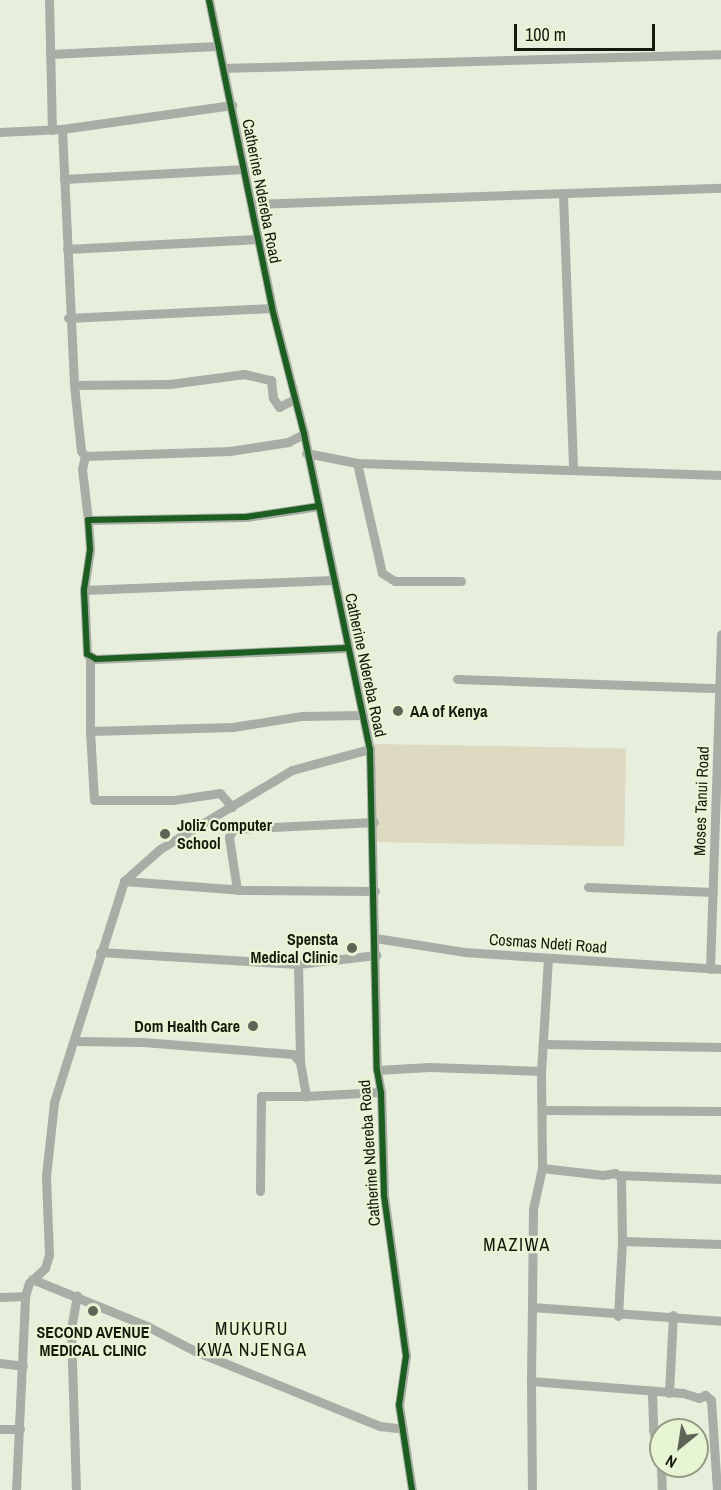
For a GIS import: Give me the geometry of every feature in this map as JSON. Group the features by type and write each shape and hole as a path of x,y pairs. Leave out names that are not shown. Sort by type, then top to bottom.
{"street":[{"path":"49,0 50,54 64,179 68,318 81,451 85,456"},
{"name":"Catherine Ndereba Road","path":"209,0 253,204 272,308 304,434 306,453 370,749 375,822 377,1070 381,1092 387,1233 398,1278 406,1356 399,1406 412,1490"},
{"path":"50,54 218,45"},
{"path":"224,68 721,54"},
{"path":"0,132 57,129 232,105"},
{"path":"64,179 244,169"},
{"path":"253,204 721,188"},
{"path":"563,194 573,470"},
{"path":"67,249 259,239"},
{"path":"68,318 272,308"},
{"path":"74,385 170,384 244,374 271,380 273,398 279,407 295,399"},
{"path":"85,456 230,451 288,442 304,434"},
{"path":"306,453 357,464 721,475"},
{"path":"85,456 82,469 90,550 84,590 85,646 90,659 90,731 94,800 173,800 220,793 232,807"},
{"path":"357,464 382,573 395,581 461,581"},
{"path":"88,520 246,517 319,506"},
{"path":"84,590 333,580"},
{"name":"Moses Tanui Road","path":"710,969 713,892 718,846 721,634"},
{"path":"90,659 347,648"},
{"path":"457,679 719,688"},
{"path":"90,731 233,727 302,716 363,715"},
{"path":"16,1490 25,1296 32,1279 45,1268 49,1255 48,1142 54,1102 76,1041 100,952 124,881 160,849 307,764 370,749"},
{"path":"237,890 229,837 233,829 375,822"},
{"path":"124,881 237,890 375,891"},
{"path":"588,887 713,892"},
{"name":"Cosmas Ndeti Road","path":"375,938 464,952 721,969"},
{"path":"100,952 298,964 376,956"},
{"path":"532,1490 533,1209 542,1168 541,1071 548,958"},
{"path":"298,964 300,1062 306,1096"},
{"path":"76,1041 143,1042 293,1054 300,1062"},
{"path":"543,1044 721,1047"},
{"path":"377,1070 429,1067 541,1071"},
{"path":"260,1191 261,1096 381,1092"},
{"path":"543,1110 721,1111"},
{"path":"542,1168 618,1175 721,1179"},
{"path":"618,1175 623,1182 618,1316"},
{"path":"622,1241 721,1244"},
{"path":"32,1279 77,1296 195,1351 380,1426 403,1429"},
{"path":"0,1297 25,1296"},
{"path":"76,1490 71,1329 77,1296"},
{"path":"532,1307 618,1316 673,1315 721,1321"},
{"path":"669,1393 673,1315"},
{"path":"0,1363 23,1366"},
{"path":"531,1381 669,1393 699,1398 705,1395 711,1400 717,1490"},
{"path":"652,1393 653,1418"},
{"path":"0,1430 20,1429"}],"shaded area":[{"path":"374,744 626,748 624,846 372,842"}],"cycle path":[{"path":"209,0 272,308 304,434 370,749 377,1070 381,1092 384,1195 406,1356 399,1405 412,1490"},
{"path":"319,506 246,517 88,520 90,550 84,590 87,654 96,659 347,648"}],"place":[{"name":"AA of Kenya","path":"398,711"},
{"name":"Joliz Computer School","path":"165,834"},
{"name":"Spensta Medical Clinic","path":"352,948"},
{"name":"Dom Health Care","path":"253,1026"},
{"name":"SECOND AVENUE MEDICAL CLINIC","path":"93,1311"}],"district":[{"name":"MAZIWA","path":"517,1245"},
{"name":"MUKURU KWA NJENGA","path":"252,1340"}]}
